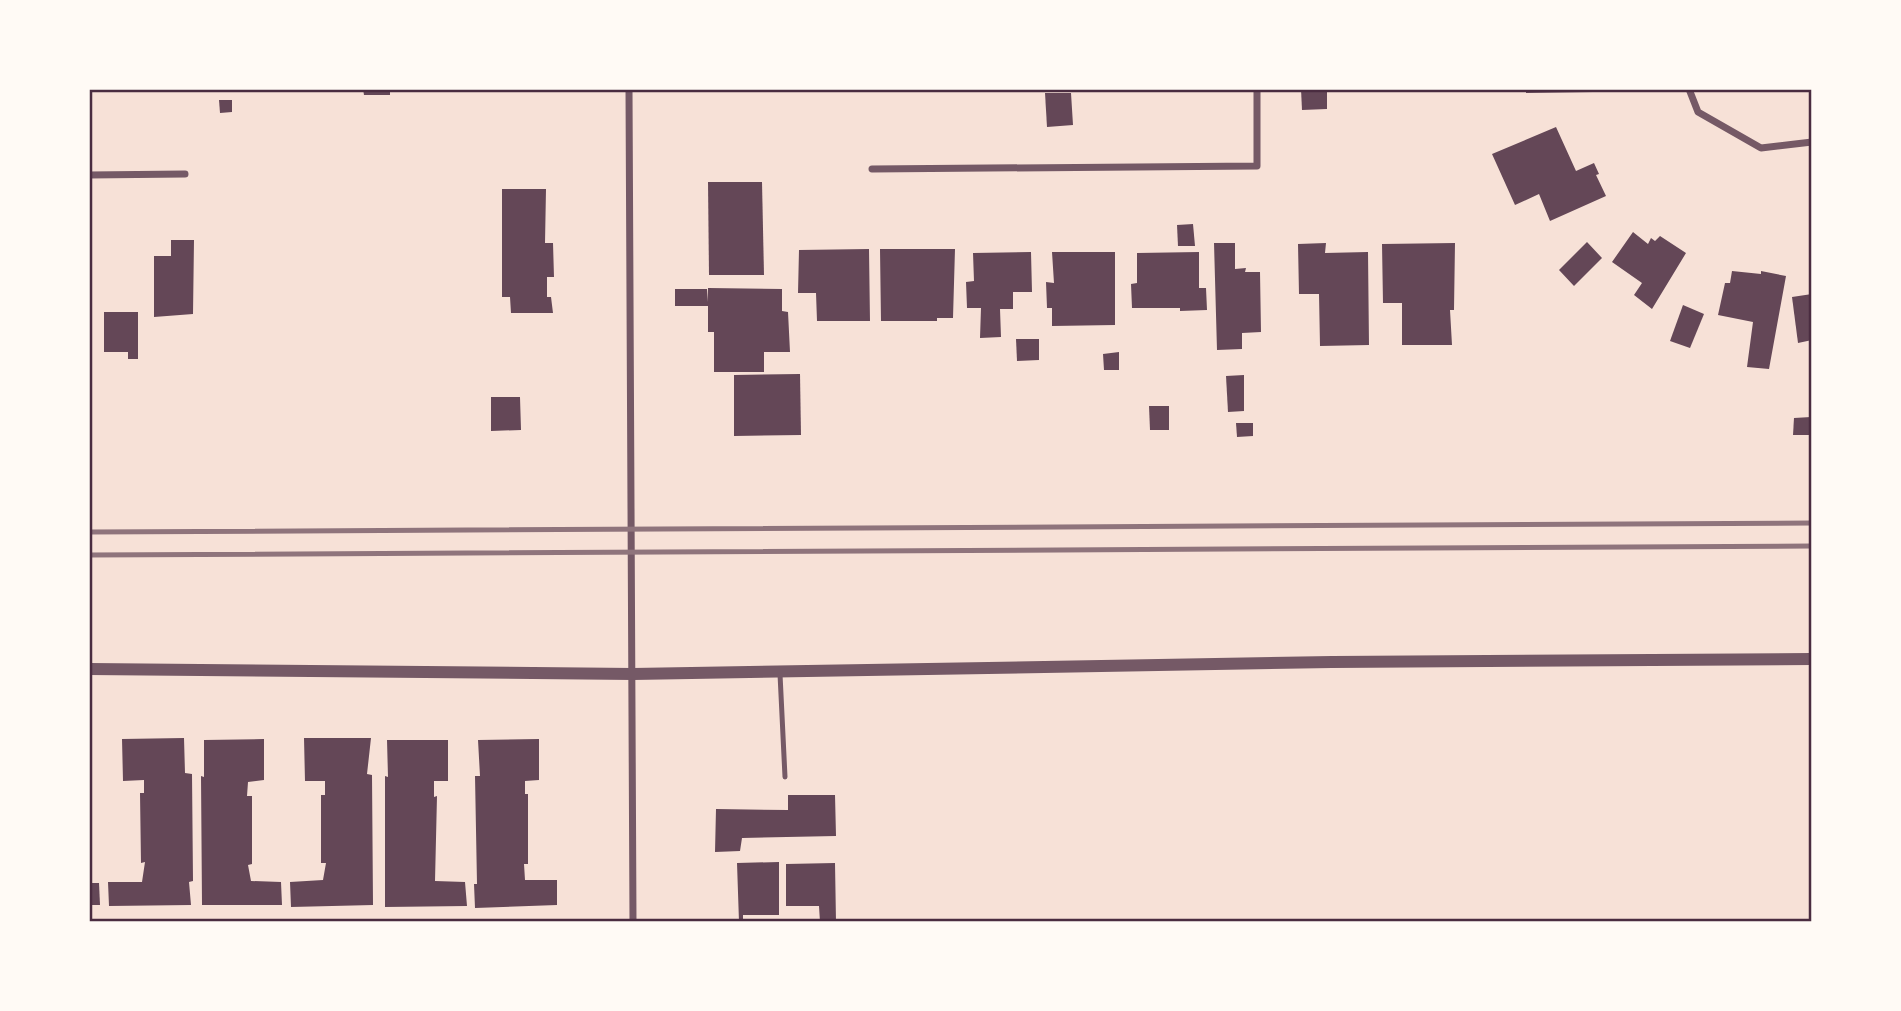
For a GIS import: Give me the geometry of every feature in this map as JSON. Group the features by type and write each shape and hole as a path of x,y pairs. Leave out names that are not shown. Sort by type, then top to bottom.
{"street":[{"path":"629,89 633,922"},
{"path":"872,169 1257,166 1257,89"},
{"path":"1689,89 1698,112 1760,148 1812,142"},
{"path":"89,175 185,174"},
{"path":"89,668 633,674 1332,662 1812,659"}],"lane":[{"path":"780,671 785,777"}],"building":[{"path":"363,89 390,89 390,95 364,95"},
{"path":"1301,89 1327,89 1327,109 1302,110"},
{"path":"1526,89 1593,89 1593,92 1526,93"},
{"path":"1045,93 1071,93 1073,125 1047,127"},
{"path":"219,100 232,100 232,112 220,113"},
{"path":"1556,127 1576,171 1594,163 1599,174 1596,175 1606,196 1550,221 1539,194 1515,205 1492,154"},
{"path":"708,182 762,182 764,275 709,275"},
{"path":"502,189 546,189 545,243 553,243 554,277 547,277 547,297 551,297 553,313 511,313 510,297 502,297"},
{"path":"1193,224 1195,246 1178,246 1177,225"},
{"path":"1633,232 1648,244 1651,238 1655,241 1660,236 1686,253 1652,309 1634,295 1642,283 1612,262"},
{"path":"171,240 194,240 193,314 154,317 154,256 171,256"},
{"path":"1587,242 1602,258 1574,286 1559,270"},
{"path":"1214,243 1235,243 1235,269 1246,268 1245,272 1260,272 1261,332 1242,333 1242,349 1217,350"},
{"path":"1326,243 1325,253 1368,252 1369,345 1320,346 1319,294 1299,294 1298,244"},
{"path":"1455,243 1454,310 1450,310 1452,345 1402,345 1402,303 1383,303 1382,244"},
{"path":"869,249 870,321 817,321 816,293 798,293 799,250"},
{"path":"880,249 955,249 953,318 937,318 937,321 881,321"},
{"path":"1031,252 1032,292 1013,292 1013,309 1000,309 1001,337 980,338 981,308 967,308 966,282 974,281 973,253"},
{"path":"1052,252 1115,252 1115,325 1052,326 1052,308 1047,308 1046,282 1054,283"},
{"path":"1199,252 1199,288 1206,288 1207,310 1132,308 1131,284 1137,283 1137,253"},
{"path":"1732,271 1761,274 1761,271 1786,276 1769,369 1747,367 1753,322 1718,315 1725,283 1730,283"},
{"path":"708,288 782,289 782,311 788,312 790,352 764,352 764,372 714,372 714,332 708,332 708,306 675,306 675,289 707,289 708,302"},
{"path":"1812,294 1812,340 1798,343 1792,297"},
{"path":"1683,305 1704,314 1690,348 1670,341"},
{"path":"104,312 138,312 138,359 128,359 128,352 104,352"},
{"path":"1016,339 1039,339 1039,360 1017,361"},
{"path":"1119,352 1119,370 1104,370 1103,354"},
{"path":"800,374 801,435 734,436 734,375"},
{"path":"1244,375 1244,411 1228,412 1226,376"},
{"path":"491,397 520,397 521,430 491,431"},
{"path":"1149,406 1169,406 1169,430 1150,430"},
{"path":"1811,417 1810,435 1793,435 1794,418"},
{"path":"1236,423 1253,423 1253,436 1237,437"},
{"path":"184,738 185,773 192,774 193,881 189,882 191,905 109,906 108,882 142,882 145,862 141,863 140,793 144,793 144,780 123,781 122,739"},
{"path":"304,738 371,738 367,774 372,775 373,905 291,907 290,882 323,880 326,863 321,863 321,795 325,795 325,781 305,781"},
{"path":"264,739 264,780 248,782 247,796 252,796 252,864 248,865 251,881 281,882 282,905 202,905 201,776 204,777 204,740"},
{"path":"539,739 539,780 525,781 525,794 528,794 528,864 524,864 525,880 557,880 557,905 475,908 475,776 480,776 478,740"},
{"path":"387,740 448,740 448,781 434,781 434,797 437,796 435,881 465,882 467,906 385,907"},
{"path":"788,795 835,795 836,836 742,838 740,851 715,852 716,809 788,810"},
{"path":"779,862 779,915 743,915 743,922 739,922 737,863"},
{"path":"835,863 836,922 820,922 819,906 786,906 786,864"},
{"path":"89,883 99,883 100,905 89,905"}],"railway":[{"path":"89,532 1812,523"},
{"path":"89,555 1812,546"}]}
